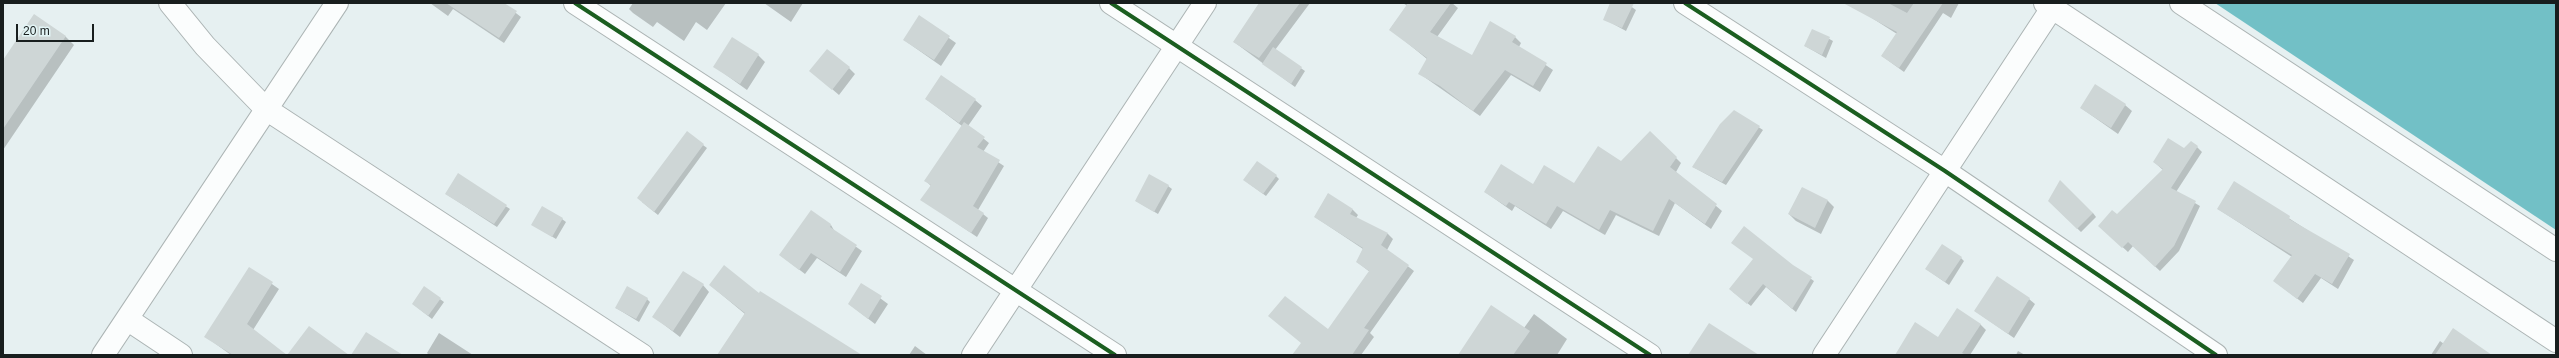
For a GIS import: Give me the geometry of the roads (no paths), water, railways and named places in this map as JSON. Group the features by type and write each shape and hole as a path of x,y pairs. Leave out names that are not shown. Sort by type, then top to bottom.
{"street":[{"path":"170,3 205,46 266,109 642,355"},
{"path":"103,355 337,3"},
{"path":"575,3 1017,289 1115,355"},
{"path":"1111,3 1650,355"},
{"path":"973,355 1205,3"},
{"path":"1685,3 1945,171 2216,355"},
{"path":"2181,3 2556,250"},
{"path":"1824,355 1945,171 2049,5 2556,341"},
{"path":"127,319 181,355"}],"water":[{"path":"2215,3 2556,3 2556,230"}]}
